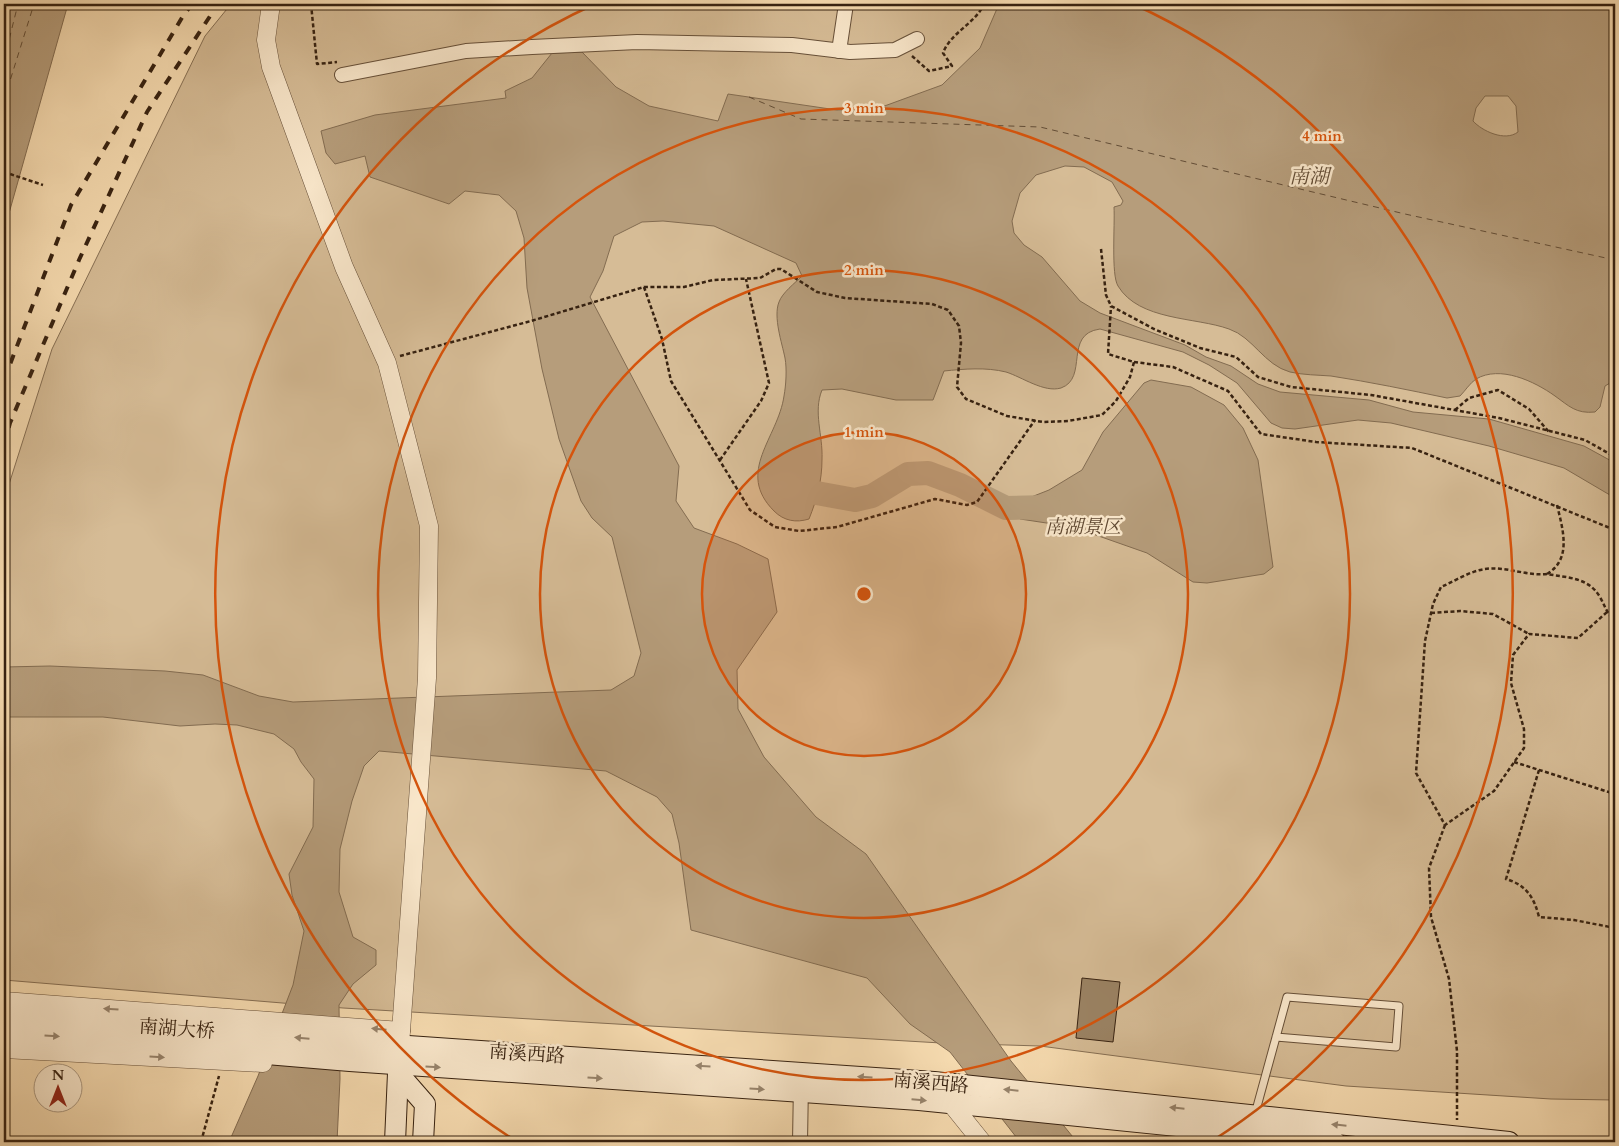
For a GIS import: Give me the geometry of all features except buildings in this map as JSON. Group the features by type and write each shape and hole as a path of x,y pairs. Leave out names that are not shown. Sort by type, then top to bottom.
{"main road":[{"name":"南湖大桥","path":"4,1014 352,1050"},
{"name":"南湖大桥","path":"4,1032 352,1050"},
{"name":"南溪西路","path":"352,1050 801,1082 961,1104 1076,1114 1458,1137 1509,1142"},
{"path":"395,1142 400,1053"},
{"path":"400,1053 424,1104 423,1142"},
{"name":"南溪西路","path":"801,1082 941,1082 1060,1095 1253,1125 1335,1142"}],"street":[{"path":"4,1049 247,1062 352,1050 400,1053 419,768 427,678 429,526 386,360 344,267 271,67 266,40 271,4"},
{"path":"838,51 846,4"},
{"path":"342,75 466,51 637,42 792,46 838,51 894,50 917,39"},
{"path":"4,1001 264,1020 352,1050"},
{"path":"800,1142 801,1082"},
{"path":"941,1082 961,1104 982,1142"}],"lane":[{"path":"1253,1125 1276,1037 1287,997 1399,1006 1396,1047 1276,1037"}],"path":[{"path":"311,4 317,64 339,62 342,75"},
{"path":"902,46 929,71 952,66 943,53 946,45 980,13 984,4"},
{"path":"4,172 31,180 43,186"},
{"path":"1101,250 1106,295 1111,306 1108,354 1134,362 1173,367 1228,391 1261,434 1316,442 1412,448 1615,530"},
{"path":"386,360 531,321 644,287 684,287 712,280 760,278 776,269 781,269 817,292 863,300 932,304 948,310 959,326 961,343 957,386 966,399 1006,416 1035,420 1068,421 1102,415 1116,401 1130,377 1134,362"},
{"path":"720,460 761,401 769,383 746,279"},
{"path":"644,287 662,338 671,381 750,510 775,527 799,531 837,527 935,499 967,505 977,502 1004,467 1035,420"},
{"path":"1111,306 1154,329 1200,348 1236,357 1258,377 1291,387 1372,395 1499,418 1585,440 1615,457"},
{"path":"1455,410 1469,398 1498,390 1529,409 1549,432"},
{"path":"1547,574 1557,568 1563,553 1562,526 1557,506"},
{"path":"1445,825 1416,773 1425,642 1431,613 1441,587 1484,569 1508,570 1532,576 1547,574 1585,581 1593,586 1607,612 1615,621"},
{"path":"1431,613 1460,611 1493,614 1529,634 1578,638 1607,612"},
{"path":"1458,1137 1457,1051 1449,979 1431,917 1429,868 1445,825 1494,791 1524,748 1524,729 1511,683 1512,655 1529,634"},
{"path":"1514,762 1615,794"},
{"path":"1539,770 1506,879 1526,888 1536,903 1539,917 1574,920 1615,928"},
{"path":"201,1142 222,1061"}],"green space":[{"name":"南湖景区","path":"231,4 1615,4 1615,1100 1551,1099 1346,1086 1040,1046 941,1043 343,1008 4,980 4,500 52,349 205,36"}],"water":[{"path":"4,4 68,4 4,231"},
{"name":"南湖","path":"999,4 1615,4 1615,380 1605,386 1600,407 1595,412 1578,410 1569,406 1547,390 1527,380 1506,374 1485,375 1476,379 1460,396 1447,398 1346,378 1290,372 1273,363 1245,338 1229,329 1169,316 1140,306 1127,297 1118,286 1116,280 1114,207 1121,205 1123,201 1112,182 1084,167 1065,166 1036,175 1020,193 1012,221 1014,233 1024,245 1042,257 1080,301 1100,313 1185,345 1206,357 1231,366 1258,384 1280,392 1369,400 1413,412 1489,419 1584,446 1615,463 1615,498 1564,468 1489,446 1391,423 1358,420 1295,429 1282,428 1271,423 1237,383 1209,365 1183,352 1100,329 1089,333 1082,339 1074,375 1069,383 1061,388 1054,389 1040,386 1006,372 991,369 975,369 944,371 933,400 896,400 842,389 822,390 818,407 822,450 819,490 809,519 790,520 774,511 763,497 758,482 758,469 784,396 786,367 777,322 777,308 783,295 802,276 796,263 714,226 663,221 642,222 614,236 603,271 590,297 679,466 676,501 694,528 737,544 768,559 777,612 737,670 738,709 764,757 816,817 866,854 1011,1061 1077,1142 1020,1142 950,1052 910,1024 867,978 691,930 679,843 672,814 657,797 606,771 379,751 364,766 352,801 340,849 339,892 353,937 376,950 376,965 353,984 339,1005 340,1079 337,1142 229,1142 258,1076 293,985 304,931 292,895 289,874 313,827 314,779 294,749 274,734 237,725 180,726 103,717 4,717 4,667 50,666 165,671 203,675 259,696 293,702 611,690 634,676 641,653 612,537 592,518 581,501 559,439 542,369 527,288 524,238 516,211 499,195 465,191 449,204 370,177 365,156 335,164 326,153 321,131 375,115 506,98 505,91 532,78 552,53 582,52 616,87 649,106 718,121 728,94 837,110 879,108 942,85 980,48","holes":["1485,96 1508,96 1516,106 1518,132 1513,135 1500,136 1488,132 1473,121 1476,108"]},
{"path":"1151,380 1191,387 1224,405 1243,428 1258,460 1273,567 1264,574 1207,583 1193,582 1147,553 1073,527 1020,519 1016,503 1049,490 1082,470 1103,432 1144,383"}],"waterway":[{"path":"789,488 855,500 872,496 908,474 928,473 960,485 1006,508 1049,507"}],"ferry route":[{"path":"4,60 18,4"},
{"path":"4,100 34,4"},
{"path":"749,97 801,119 1040,127 1405,214 1615,260"}],"railway":[{"path":"4,380 71,205 183,16 192,4"},
{"path":"4,445 10,423 79,260 147,112 218,4"}]}
